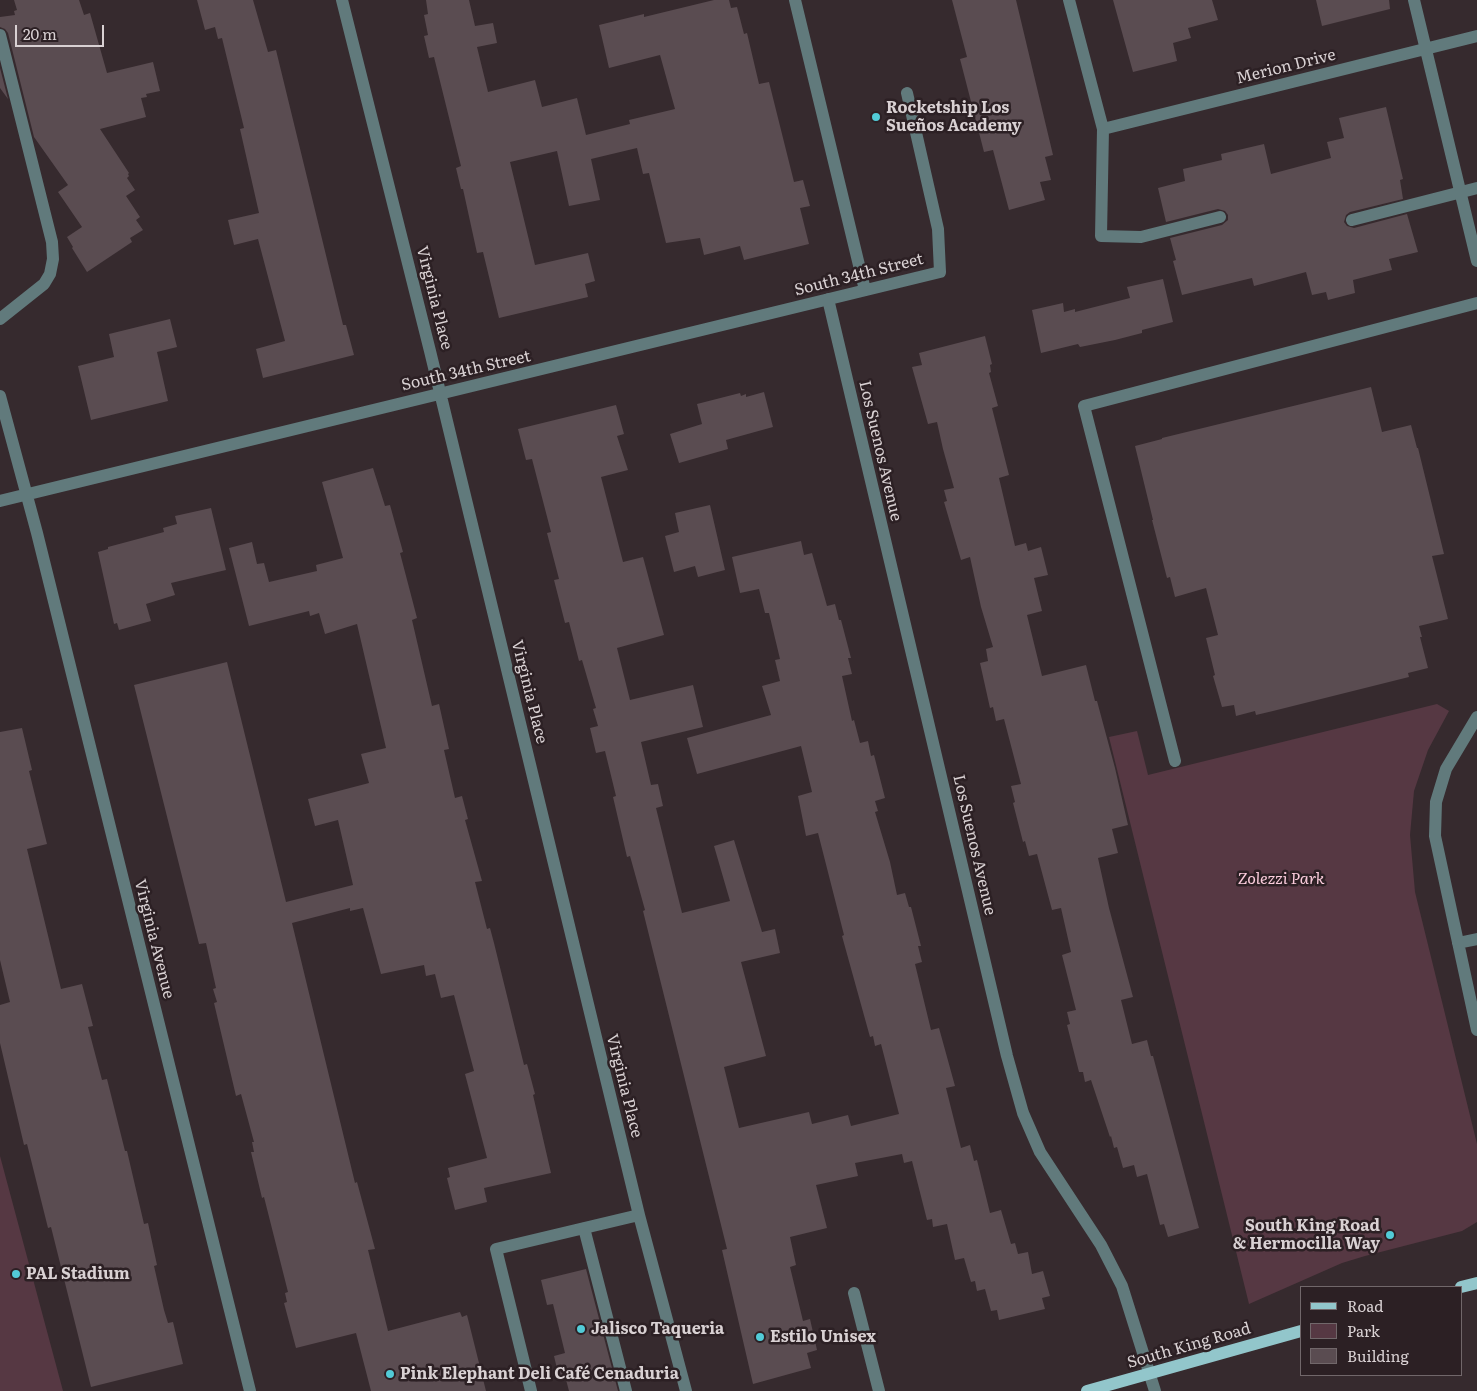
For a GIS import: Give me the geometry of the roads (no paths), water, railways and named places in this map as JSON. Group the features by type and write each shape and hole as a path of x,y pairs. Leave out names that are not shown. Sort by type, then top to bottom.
{"main road":[{"path":"1462,1287 1477,1283"},
{"name":"South King Road","path":"1087,1391 1300,1331"}],"street":[{"name":"Virginia Place","path":"342,0 440,395 638,1215 686,1391"},
{"path":"795,0 865,290"},
{"path":"1069,0 1103,129 1101,236 1141,236 1220,217"},
{"path":"1414,0 1477,261"},
{"path":"0,35 52,242 53,259 50,274 44,284 0,319"},
{"name":"Merion Drive","path":"1103,129 1477,36"},
{"name":"South 34th Street","path":"0,501 940,272 938,229 907,93"},
{"path":"1352,220 1477,188"},
{"name":"Los Suenos Avenue","path":"828,299 1007,1056 1023,1113 1040,1152 1101,1244 1122,1286 1155,1391"},
{"path":"1176,761 1084,406 1477,303"},
{"name":"Virginia Avenue","path":"0,396 27,495 250,1391"},
{"path":"1477,716 1446,769 1436,802 1435,836 1477,1030"},
{"path":"1458,943 1477,938"},
{"path":"531,1391 496,1249 638,1215"},
{"path":"584,1228 626,1391"},
{"path":"854,1293 879,1391"}],"place":[{"name":"Rocketship Los Sueños Academy","path":"876,117"},
{"name":"South King Road & Hermocilla Way","path":"1390,1235"},
{"name":"PAL Stadium","path":"16,1274"},
{"name":"Jalisco Taqueria","path":"581,1329"},
{"name":"Estilo Unisex","path":"760,1337"},
{"name":"Pink Elephant Deli Café Cenaduria","path":"390,1374"}],"park label":[{"name":"Zolezzi Park","path":"1281,879"}]}
